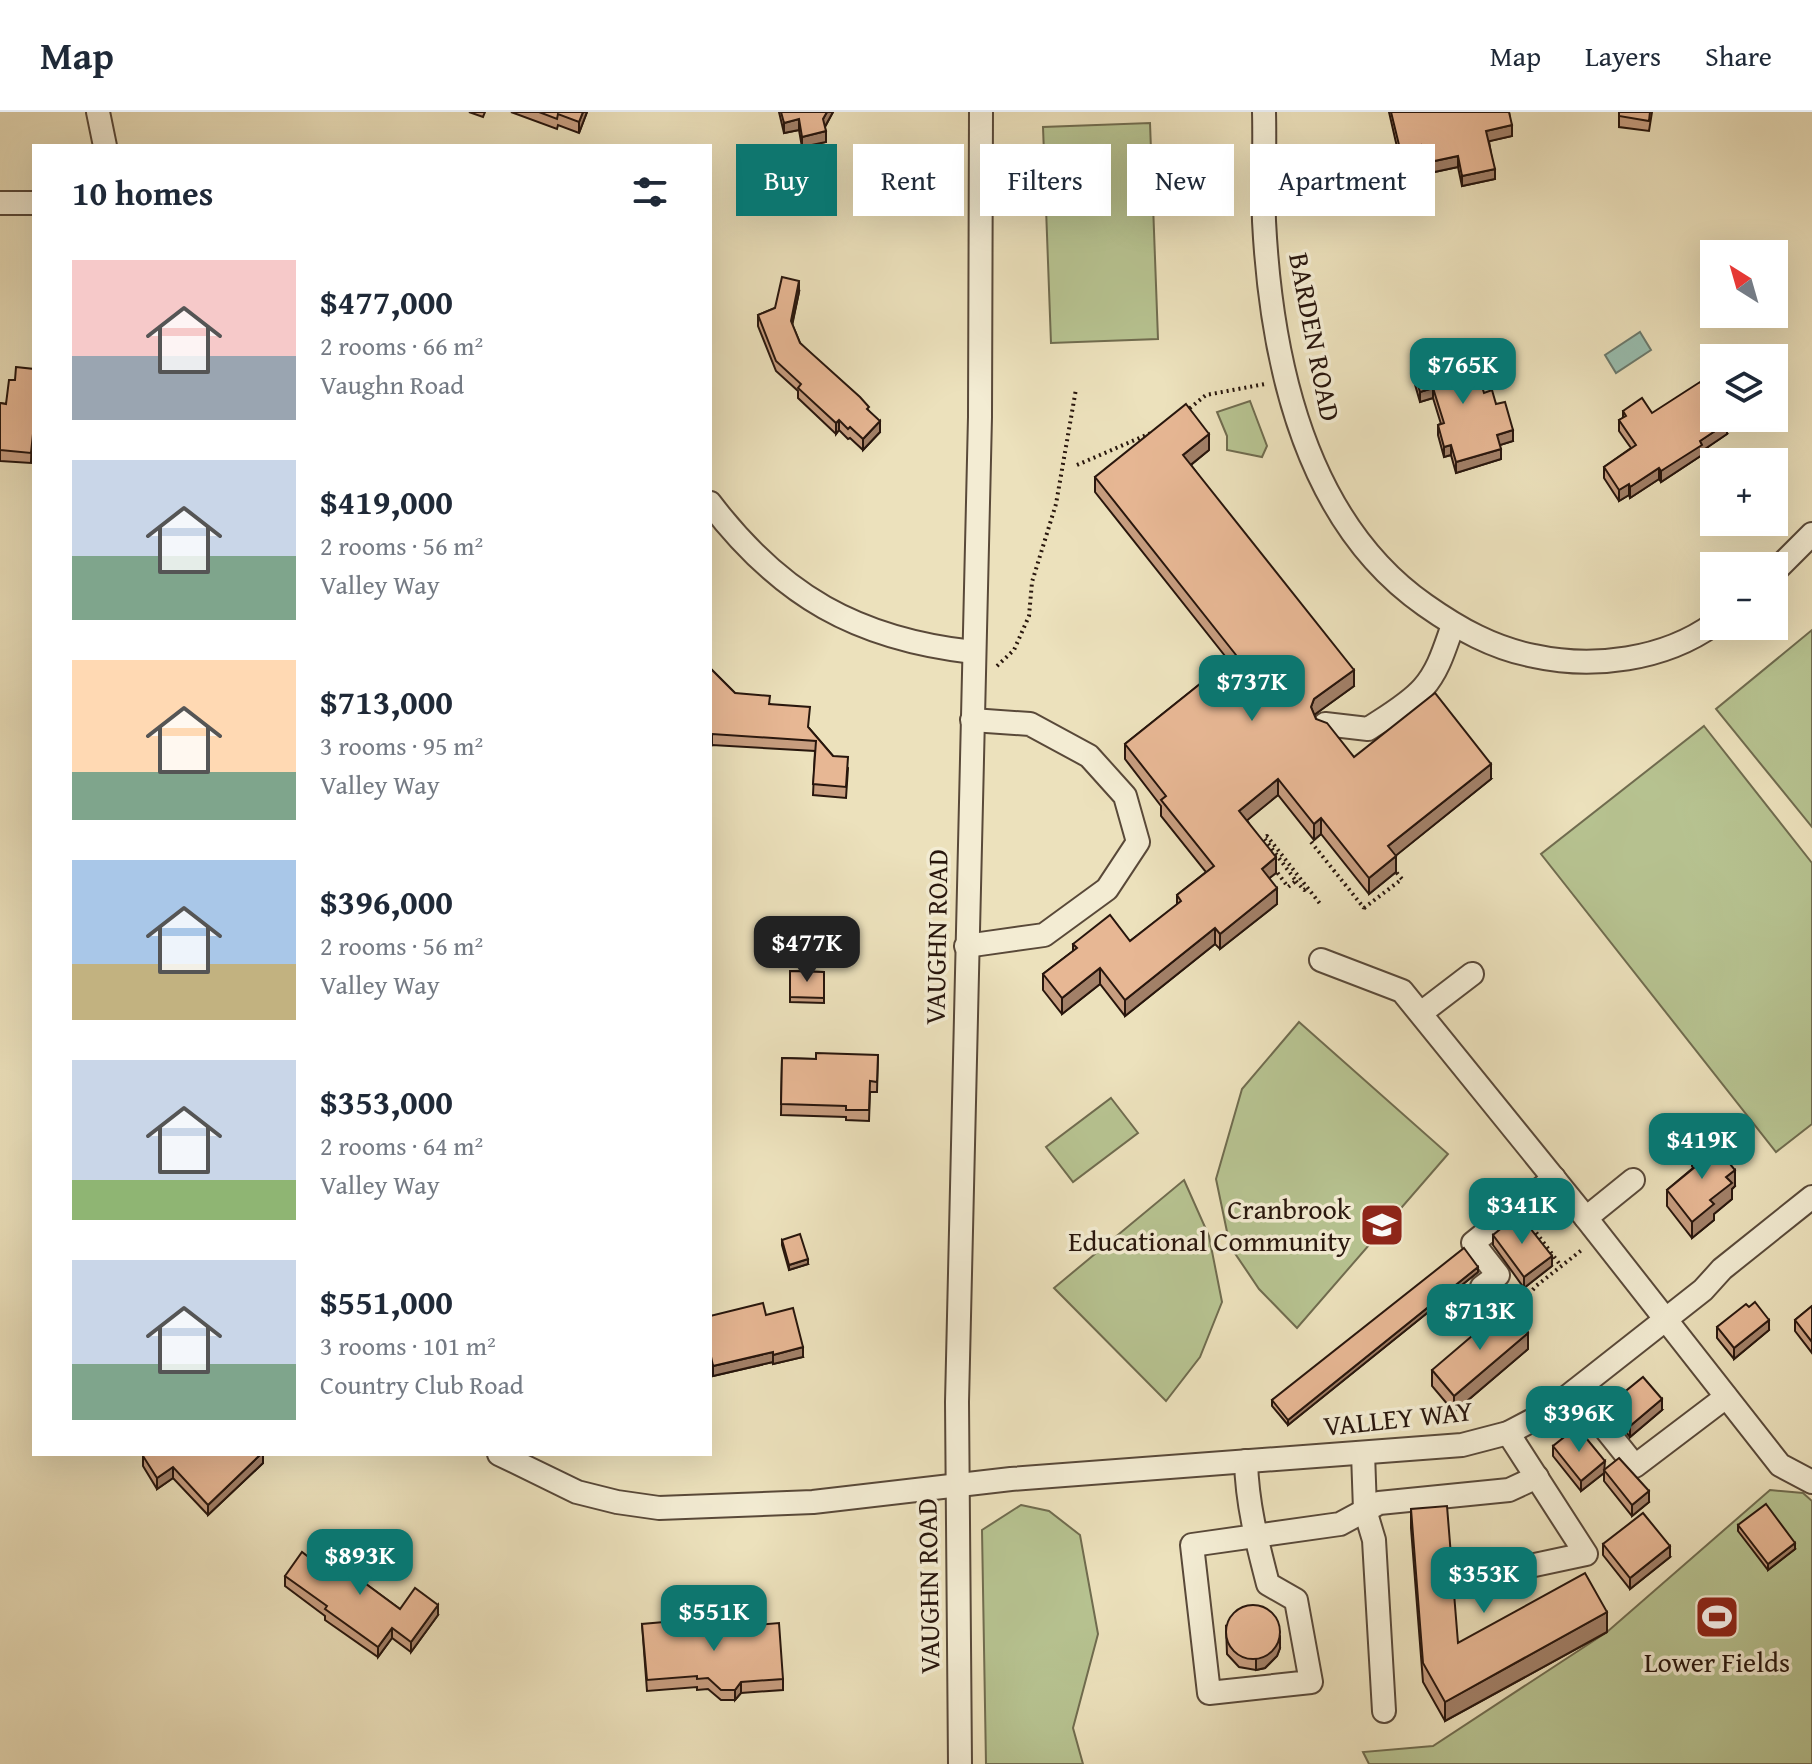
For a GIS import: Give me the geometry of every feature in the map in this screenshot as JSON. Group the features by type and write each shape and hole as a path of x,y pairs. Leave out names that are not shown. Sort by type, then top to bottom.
{"street":[{"path":"98,112 105,144"},
{"name":"VAUGHN ROAD","path":"960,1764 956,1484 980,417 981,112"},
{"name":"BARDEN ROAD","path":"1264,112 1264,222 1275,317 1287,379 1306,447 1341,514 1386,573 1409,594 1462,631 1517,653 1579,661 1622,659 1650,654 1700,632"},
{"path":"0,203 32,203"},
{"path":"712,505 743,543 773,572 840,617 899,640 973,652"},
{"path":"1788,558 1812,534"},
{"path":"1325,724 1368,729 1413,696 1423,688 1439,664 1453,625"},
{"path":"966,946 1044,935 1107,889 1138,842 1125,796 1089,756 1030,724 972,720"},
{"path":"1321,960 1402,991 1666,1318 1780,1465 1812,1482"},
{"path":"1421,1013 1472,974"},
{"path":"1482,1287 1498,1275 1473,1243 1554,1178"},
{"path":"1586,1218 1633,1180"},
{"name":"VALLEY WAY","path":"503,1456 577,1492 659,1508 813,1502 956,1484 1462,1445 1508,1433 1548,1412 1703,1290 1722,1269 1812,1197"},
{"path":"1575,1391 1635,1466 1726,1397"},
{"path":"1488,1575 1586,1554 1508,1433"},
{"path":"1363,1453 1365,1510 1374,1540 1384,1711"},
{"path":"1246,1461 1247,1496 1255,1536 1268,1584 1296,1600 1311,1682 1209,1693 1192,1545 1255,1536 1340,1524 1379,1503 1509,1490 1537,1477"}],"path":[{"path":"1182,415 1206,395 1287,379"},
{"path":"973,677 1007,658 1023,634 1029,616 1032,582 1056,504 1076,389"},
{"path":"1077,465 1157,431"},
{"path":"1307,888 1304,890 1296,881 1264,838 1267,836 1321,905"},
{"path":"1311,842 1364,911 1402,879 1396,872"},
{"path":"1271,864 1288,887 1296,881"},
{"path":"1517,1207 1561,1266"},
{"path":"1493,1312 1504,1306 1521,1304 1536,1286 1600,1236"}],"green space":[{"path":"1150,123 1151,144 1127,144 1127,216 1153,216 1158,339 1051,343 1046,216 1111,216 1111,144 1044,144 1043,127"},
{"path":"1250,401 1267,446 1262,457 1227,450 1227,436 1217,412"},
{"path":"1812,630 1812,827 1716,709"},
{"path":"1704,726 1812,863 1812,1124 1776,1152 1541,854"},
{"path":"1299,1022 1448,1154 1297,1328 1259,1289 1230,1246 1216,1179 1242,1089"},
{"path":"1111,1098 1138,1133 1073,1182 1046,1147"},
{"path":"1184,1180 1209,1236 1222,1302 1200,1357 1166,1401 1054,1288"},
{"name":"Lower Fields","path":"1770,1490 1803,1493 1812,1501 1812,1764 1369,1764 1363,1752 1433,1746 1607,1632"},
{"path":"1021,1505 1049,1511 1080,1535 1098,1634 1073,1728 1083,1764 986,1764 982,1530"}],"shaded area":[{"path":"1640,332 1651,350 1616,373 1605,355"}],"building":[{"path":"539,112 583,112 579,122 558,114 557,119"},
{"path":"781,112 827,112 823,119 826,131 802,137 799,119 784,123"},
{"path":"1391,112 1509,112 1512,125 1486,131 1495,169 1462,176 1458,156 1435,161 1435,144 1399,144"},
{"path":"1619,112 1650,112 1649,121 1619,116"},
{"path":"782,277 799,281 791,321 800,343 860,397 880,421 863,439 839,420 836,423 798,388 801,384 776,361 758,315 775,308"},
{"path":"1463,348 1473,380 1479,377 1484,393 1492,390 1496,404 1505,402 1513,430 1497,435 1501,449 1456,462 1451,445 1444,447 1438,425 1444,423 1433,388 1420,392 1412,364"},
{"path":"16,367 32,369 31,453 0,450 0,403 6,404 9,380 15,380"},
{"path":"1700,382 1700,432 1714,432 1700,441 1702,445 1661,471 1659,468 1630,487 1629,484 1619,490 1604,467 1636,445 1619,420 1626,416 1623,411 1642,398 1652,413"},
{"path":"1186,404 1209,434 1183,455 1354,670 1314,699 1311,707 1316,719 1327,723 1354,757 1435,693 1491,764 1388,846 1396,856 1369,878 1321,818 1314,824 1278,779 1239,811 1276,857 1262,869 1277,888 1220,934 1215,928 1125,1000 1100,968 1062,998 1043,974 1077,948 1073,944 1110,915 1130,941 1181,901 1177,895 1214,866 1161,800 1166,796 1125,744 1236,655 1095,477"},
{"path":"712,670 735,693 770,696 769,704 810,707 808,727 833,756 848,757 846,787 813,784 816,741 712,734"},
{"path":"790,971 824,972 824,998 790,997"},
{"path":"816,1053 878,1055 877,1082 870,1081 869,1110 846,1110 846,1106 781,1104 782,1058 816,1059"},
{"path":"1708,1137 1735,1170 1726,1177 1732,1183 1710,1200 1714,1204 1692,1222 1667,1190 1701,1162 1692,1151"},
{"path":"1519,1214 1552,1256 1524,1277 1493,1235"},
{"path":"800,1234 808,1259 789,1265 782,1240"},
{"path":"1464,1248 1478,1267 1288,1420 1272,1400"},
{"path":"1755,1302 1769,1320 1734,1348 1717,1327 1746,1304 1749,1307"},
{"path":"763,1303 766,1315 793,1308 803,1347 713,1366 712,1316"},
{"path":"1812,1306 1812,1342 1795,1320"},
{"path":"1506,1307 1528,1333 1454,1396 1432,1370"},
{"path":"1643,1377 1662,1399 1630,1426 1611,1403"},
{"path":"1577,1427 1605,1461 1581,1481 1553,1446"},
{"path":"143,1456 259,1456 208,1505 173,1467 157,1478"},
{"path":"1619,1458 1649,1491 1632,1505 1604,1470"},
{"path":"1766,1504 1795,1543 1768,1564 1738,1525"},
{"path":"1447,1506 1458,1643 1585,1573 1607,1612 1445,1702 1423,1663 1411,1509"},
{"path":"1643,1513 1670,1546 1630,1578 1603,1544"},
{"path":"346,1539 369,1555 354,1575 400,1609 415,1588 438,1605 411,1642 392,1628 378,1647 285,1576 302,1552 324,1569"},
{"path":"1253,1605 1272,1613 1280,1632 1272,1651 1253,1659 1234,1651 1226,1632 1234,1613"},
{"path":"732,1617 733,1627 779,1623 783,1679 741,1682 735,1690 721,1690 708,1678 697,1679 697,1676 647,1680 642,1624 675,1621 676,1631 712,1628 712,1619"}],"place":[{"name":"Cranbrook Educational Community","path":"1382,1225"},
{"name":"Lower Fields","path":"1717,1617"}]}
